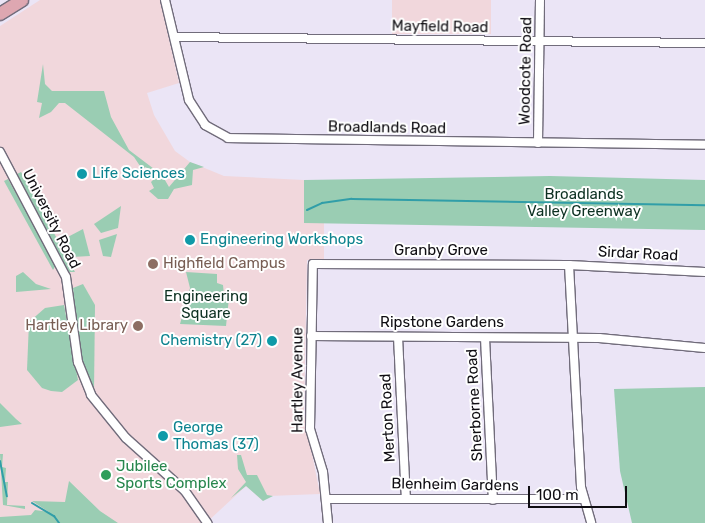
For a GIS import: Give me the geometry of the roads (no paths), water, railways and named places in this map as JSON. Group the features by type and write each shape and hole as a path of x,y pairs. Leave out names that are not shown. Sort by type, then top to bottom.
{"main road":[{"path":"0,14 22,0"}],"street":[{"name":"Broadlands Road","path":"165,0 195,112 205,125 228,138 705,145"},
{"name":"Woodcote Road","path":"538,143 540,0"},
{"name":"Mayfield Road","path":"175,37 705,43"},
{"name":"University Road","path":"0,152 66,277 78,362 91,396 126,438 185,491 207,523"},
{"name":"Granby Grove","path":"314,264 569,265"},
{"name":"Hartley Avenue","path":"314,264 310,429 323,472 328,523"},
{"name":"Sirdar Road","path":"569,265 705,272"},
{"path":"569,265 584,499 591,523"},
{"name":"Ripstone Gardens","path":"311,336 573,338 705,348"},
{"name":"Merton Road","path":"398,337 406,498"},
{"name":"Sherborne Road","path":"485,338 494,500"},
{"name":"Blenheim Gardens","path":"327,499 584,499"}],"waterway":[{"path":"307,210 322,203 352,199 705,205"},
{"path":"0,461 7,496"},
{"path":"32,503 54,516 59,523"}],"place":[{"name":"Life Sciences","path":"82,174"},
{"name":"Engineering Workshops","path":"190,240"},
{"name":"Highfield Campus","path":"153,264"},
{"name":"Hartley Library","path":"138,326"},
{"name":"Chemistry (27)","path":"272,341"},
{"name":"George Thomas (37)","path":"163,436"},
{"name":"Jubilee Sports Complex","path":"106,475"}],"park label":[{"name":"Broadlands Valley Greenway","path":"584,202"},
{"name":"Engineering Square","path":"206,304"}]}
